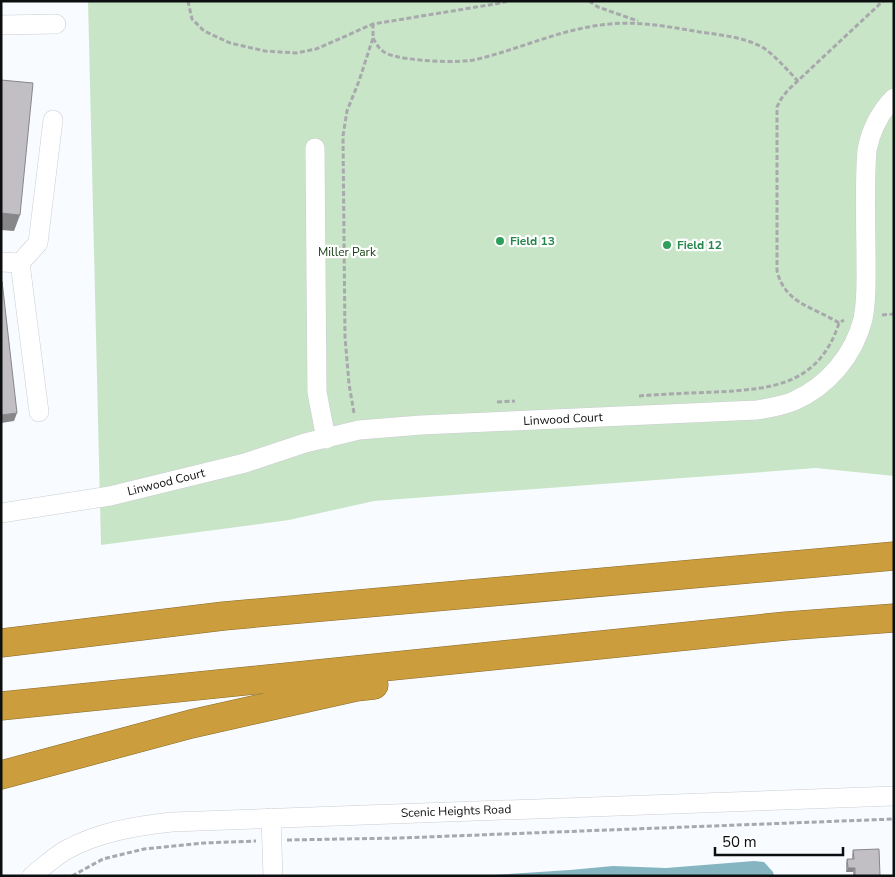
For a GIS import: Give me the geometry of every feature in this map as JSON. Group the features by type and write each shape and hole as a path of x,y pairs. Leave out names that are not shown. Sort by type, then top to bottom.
{"highway":[{"path":"1,643 234,616 894,556"},
{"path":"1,706 786,626 894,618"},
{"path":"1,775 191,724 356,687 521,667 786,626"}],"street":[{"path":"1,25 56,24"},
{"name":"Linwood Court","path":"1,513 110,496 245,463 305,442 326,439 358,430 421,425 757,410 792,402 826,381 840,367 859,333 864,317 866,293 867,150 870,135 877,120 885,106 894,98"},
{"path":"38,412 20,263 38,243 53,120"},
{"path":"315,148 317,392 326,439"},
{"path":"1,262 20,263"},
{"name":"Scenic Heights Road","path":"32,876 66,850 110,832 172,822 894,796"},
{"path":"271,818 273,876"}],"path":[{"path":"188,1 192,18 204,31 230,43 265,52 296,53 316,49 373,24 501,4 507,1"},
{"path":"589,1 598,7 641,22 746,40 764,48 798,81"},
{"path":"839,323 799,303 786,291 779,281 777,271 777,107 781,99 798,81 884,1"},
{"path":"372,38 386,54 397,57 462,61 477,60 579,28 641,22"},
{"path":"358,430 349,384 345,337 343,136 347,111 359,81 372,38 373,24"},
{"path":"635,396 773,386 788,381 813,366 824,354 839,323 851,317 894,314"},
{"path":"495,402 523,401"},
{"path":"354,412 363,411"},
{"path":"72,876 103,859 144,849 204,843 400,838 894,819"}],"green space":[{"name":"Miller Park","path":"88,1 894,1 894,476 816,468 374,501 289,520 101,545"}],"water":[{"path":"754,861 764,862 773,872 774,876 479,876 613,866 666,868"}],"building":[{"path":"1,80 33,83 20,215 1,213"},
{"path":"1,281 17,413 1,415"},
{"path":"879,849 880,876 855,876 855,868 848,868 847,859 854,859 853,850"}],"place":[{"name":"Field 13","path":"500,241"},
{"name":"Field 12","path":"667,245"}]}
